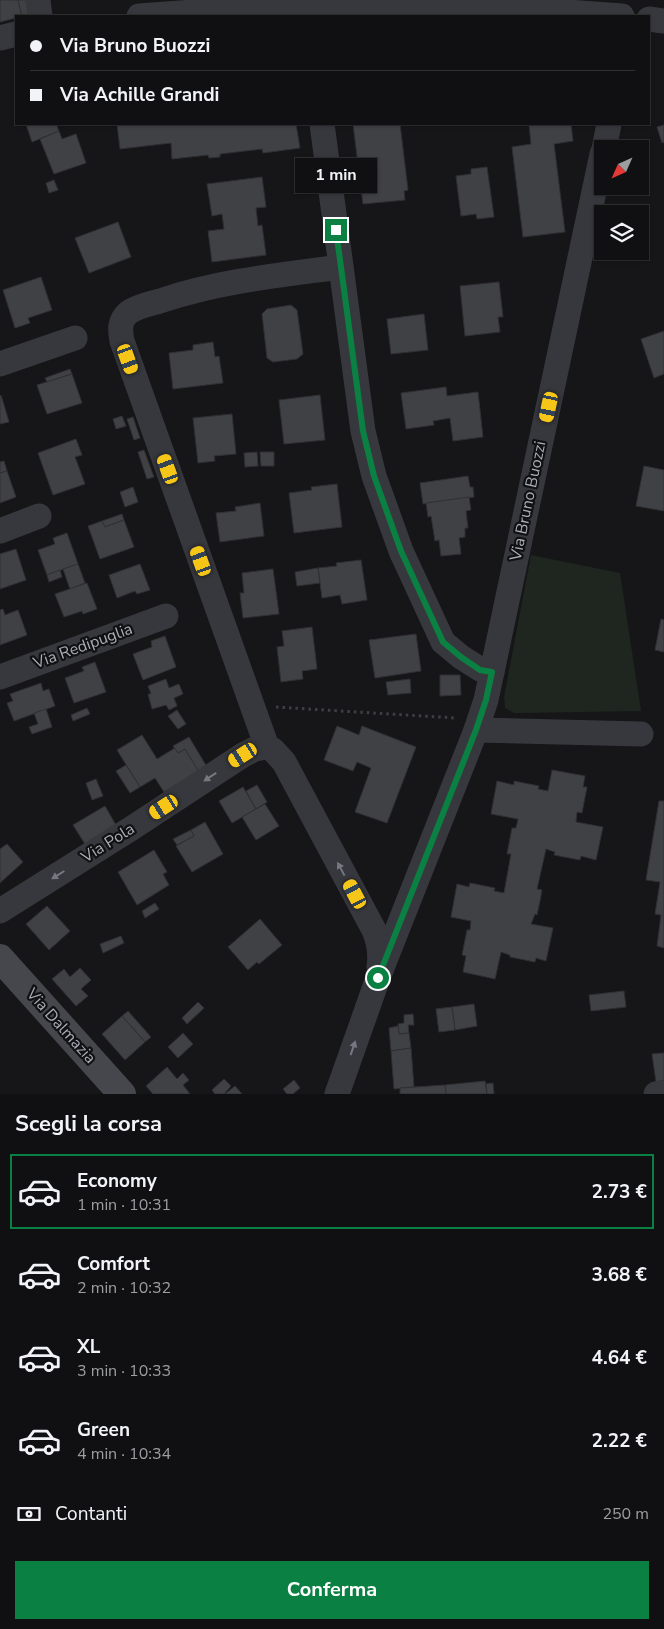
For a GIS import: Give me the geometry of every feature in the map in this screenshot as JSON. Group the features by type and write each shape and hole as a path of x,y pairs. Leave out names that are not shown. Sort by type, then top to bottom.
{"street":[{"path":"38,0 40,15"},
{"path":"135,0 135,15"},
{"path":"173,15 241,13 303,4 384,12 470,4 609,15"},
{"path":"650,19 664,20"},
{"path":"0,38 15,34"},
{"path":"322,125 363,431 374,476 401,551 443,642 480,670 492,672"},
{"path":"606,140 609,125"},
{"name":"Via Bruno Buozzi","path":"337,1094 411,892 468,724 486,700 594,192"},
{"path":"341,266 225,283 197,289 136,309 130,312 120,324 122,341 268,747 284,762 378,940 380,961 378,978"},
{"path":"0,364 75,338"},
{"path":"0,531 39,516"},
{"name":"Via Redipuglia","path":"0,677 166,616"},
{"path":"468,724 641,734"},
{"name":"Via Pola","path":"0,911 243,755 255,749 268,747"},
{"path":"355,894 369,906 387,909 398,904 411,892"},
{"name":"Via Dalmazia","path":"0,958 122,1094"},
{"path":"656,1094 664,1093"}],"path":[{"path":"253,707 275,707 468,724"}],"shaded area":[{"path":"531,555 620,573 641,711 514,713 505,708 504,697"}],"building":[{"path":"0,0 18,0 22,15 15,15 15,18 0,22"},
{"path":"18,0 27,0 30,15 22,15"},
{"path":"26,125 56,125 59,131 32,142"},
{"path":"117,125 296,125 300,148 263,153 262,149 220,154 220,157 209,158 208,155 172,159 171,143 120,149"},
{"path":"353,125 400,125 408,190 404,191 405,200 363,204"},
{"path":"529,125 571,125 573,141 554,144 565,232 523,237 512,147 531,144"},
{"path":"664,125 664,142 662,143 657,127"},
{"path":"59,131 62,139 76,134 86,163 54,174 40,139"},
{"path":"487,167 494,217 477,219 476,214 461,216 456,176 471,174 471,169"},
{"path":"262,177 266,207 256,208 258,226 262,225 266,255 212,262 208,231 224,229 222,214 212,216 207,184"},
{"path":"54,180 58,190 49,193 46,183"},
{"path":"118,222 131,257 89,273 75,238"},
{"path":"41,277 52,310 28,318 30,323 15,328 3,290"},
{"path":"499,282 503,317 498,317 500,332 465,336 460,286"},
{"path":"291,305 297,310 303,354 297,359 273,362 267,358 262,314 267,309"},
{"path":"424,314 428,350 391,354 387,319"},
{"path":"664,331 664,374 654,378 641,339"},
{"path":"213,342 215,357 219,356 223,383 173,389 169,353 193,350 193,345"},
{"path":"70,369 72,374 47,382 45,378"},
{"path":"72,374 82,403 47,414 37,385"},
{"path":"446,387 447,396 478,392 483,437 453,441 450,418 433,421 434,425 406,429 401,393"},
{"path":"320,395 325,440 284,444 279,400"},
{"path":"0,396 9,422 0,424"},
{"path":"232,414 236,454 214,456 215,461 198,463 193,418"},
{"path":"122,416 126,426 116,429 113,419"},
{"path":"133,417 140,438 134,440 127,419"},
{"path":"76,439 82,455 75,457 85,484 53,495 38,453"},
{"path":"144,450 154,477 147,479 138,452"},
{"path":"257,452 258,466 245,467 244,453"},
{"path":"260,452 274,452 274,466 261,466"},
{"path":"4,461 7,471 0,473 0,462"},
{"path":"644,466 664,470 664,511 636,506"},
{"path":"7,471 16,497 0,503 0,473"},
{"path":"468,476 470,487 473,487 474,497 423,504 420,483"},
{"path":"337,484 342,527 294,533 289,493 312,490 311,487"},
{"path":"133,487 138,502 125,507 120,492"},
{"path":"469,497 471,510 466,511 468,528 465,528 465,537 459,538 461,554 441,556 439,540 435,541 431,516 428,517 426,503"},
{"path":"260,503 264,536 220,542 216,513 236,511 235,507"},
{"path":"122,514 124,520 105,527 102,521"},
{"path":"124,520 134,547 100,559 88,526 102,521 105,527"},
{"path":"67,533 78,564 47,575 38,550 55,544 53,538"},
{"path":"16,549 26,580 0,589 0,554"},
{"path":"361,560 367,600 342,604 340,595 322,598 318,568 337,566 336,563"},
{"path":"78,564 85,583 70,589 63,569"},
{"path":"140,564 150,590 137,594 135,591 117,598 109,575"},
{"path":"318,568 320,583 297,586 295,572"},
{"path":"273,569 279,614 243,618 240,593 244,593 242,573"},
{"path":"60,570 62,577 49,582 47,575"},
{"path":"87,583 97,609 83,614 82,611 64,617 55,594"},
{"path":"3,609 5,615 18,610 27,635 0,645 0,610"},
{"path":"661,619 664,620 664,652 655,650"},
{"path":"312,627 317,669 302,671 303,679 281,682 277,647 284,646 282,631"},
{"path":"416,634 421,671 375,678 369,640"},
{"path":"165,636 176,667 143,680 133,654 152,647 151,641"},
{"path":"95,662 106,692 74,703 65,678 84,671 82,667"},
{"path":"440,675 460,675 461,695 440,696"},
{"path":"166,679 169,688 179,684 183,694 174,698 177,706 169,710 166,705 152,709 148,694 151,694 148,686"},
{"path":"410,679 411,693 388,695 386,682"},
{"path":"41,683 43,691 49,689 55,706 14,721 7,703 13,701 10,694"},
{"path":"87,708 90,714 73,721 71,715"},
{"path":"46,709 52,727 32,734 29,727 38,724 34,713"},
{"path":"177,710 186,724 178,729 168,716"},
{"path":"337,726 359,735 362,726 416,747 387,823 355,812 371,768 357,762 353,771 324,760"},
{"path":"142,735 157,759 175,748 178,753 185,749 199,771 164,792 155,778 140,787 117,750"},
{"path":"189,737 210,772 202,777 185,749 178,753 173,746"},
{"path":"126,765 140,787 130,793 116,771"},
{"path":"552,770 585,776 583,787 587,787 582,813 577,812 576,822 603,827 596,860 581,856 580,860 554,855 555,852 546,849 537,889 542,890 540,901 537,915 535,914 531,924 553,928 546,961 536,958 535,962 510,957 510,955 501,952 495,979 463,972 466,956 462,955 467,930 470,930 471,921 451,917 457,884 469,887 470,883 495,888 494,891 504,893 511,854 507,854 512,828 516,828 518,819 491,814 497,781 514,785 514,781 539,786 538,789 548,791"},
{"path":"96,779 103,796 92,800 86,783"},
{"path":"257,785 267,802 256,809 246,791"},
{"path":"243,787 256,809 232,823 219,801"},
{"path":"659,801 664,801 664,948 657,946 661,915 655,914 660,882 646,880"},
{"path":"265,804 279,826 256,840 242,817"},
{"path":"105,806 117,827 85,844 73,825"},
{"path":"205,822 223,854 192,872 176,846 194,836 191,830"},
{"path":"191,830 194,836 177,845 173,839"},
{"path":"7,844 23,862 0,883 0,849"},
{"path":"154,850 167,872 163,874 169,885 137,905 118,872"},
{"path":"155,903 159,909 145,918 142,911"},
{"path":"47,906 70,931 49,950 26,924"},
{"path":"260,919 282,945 259,964 257,962 248,970 228,947"},
{"path":"121,936 124,943 103,953 100,944"},
{"path":"80,968 91,980 81,989 88,996 76,1006 52,979 64,969 70,977"},
{"path":"624,991 626,1007 591,1011 589,995"},
{"path":"198,1002 204,1008 187,1024 182,1018"},
{"path":"474,1004 477,1026 455,1030 452,1007"},
{"path":"452,1007 455,1030 439,1032 436,1009"},
{"path":"128,1011 151,1037 145,1042 122,1016"},
{"path":"413,1014 414,1025 408,1025 409,1033 399,1034 398,1024 404,1023 404,1015"},
{"path":"122,1016 145,1042 125,1060 102,1034"},
{"path":"398,1026 399,1034 409,1033 411,1048 391,1051 389,1028"},
{"path":"183,1033 193,1044 178,1058 168,1047"},
{"path":"411,1048 414,1087 394,1089 391,1051"},
{"path":"664,1053 664,1080 656,1082 652,1054"},
{"path":"167,1067 177,1079 183,1073 189,1080 183,1085 190,1094 153,1094 146,1086"},
{"path":"224,1079 231,1086 224,1094 215,1094 212,1090"},
{"path":"294,1080 300,1088 293,1094 287,1094 283,1089"},
{"path":"485,1081 487,1094 446,1094 445,1085"},
{"path":"493,1083 494,1094 487,1094 486,1084"},
{"path":"445,1085 446,1094 400,1094 400,1088"},
{"path":"235,1086 242,1094 225,1094"}],"route":[{"path":"336,230 363,431 374,476 401,551 443,642 480,670 492,672 486,700 476,730 378,978"}]}
